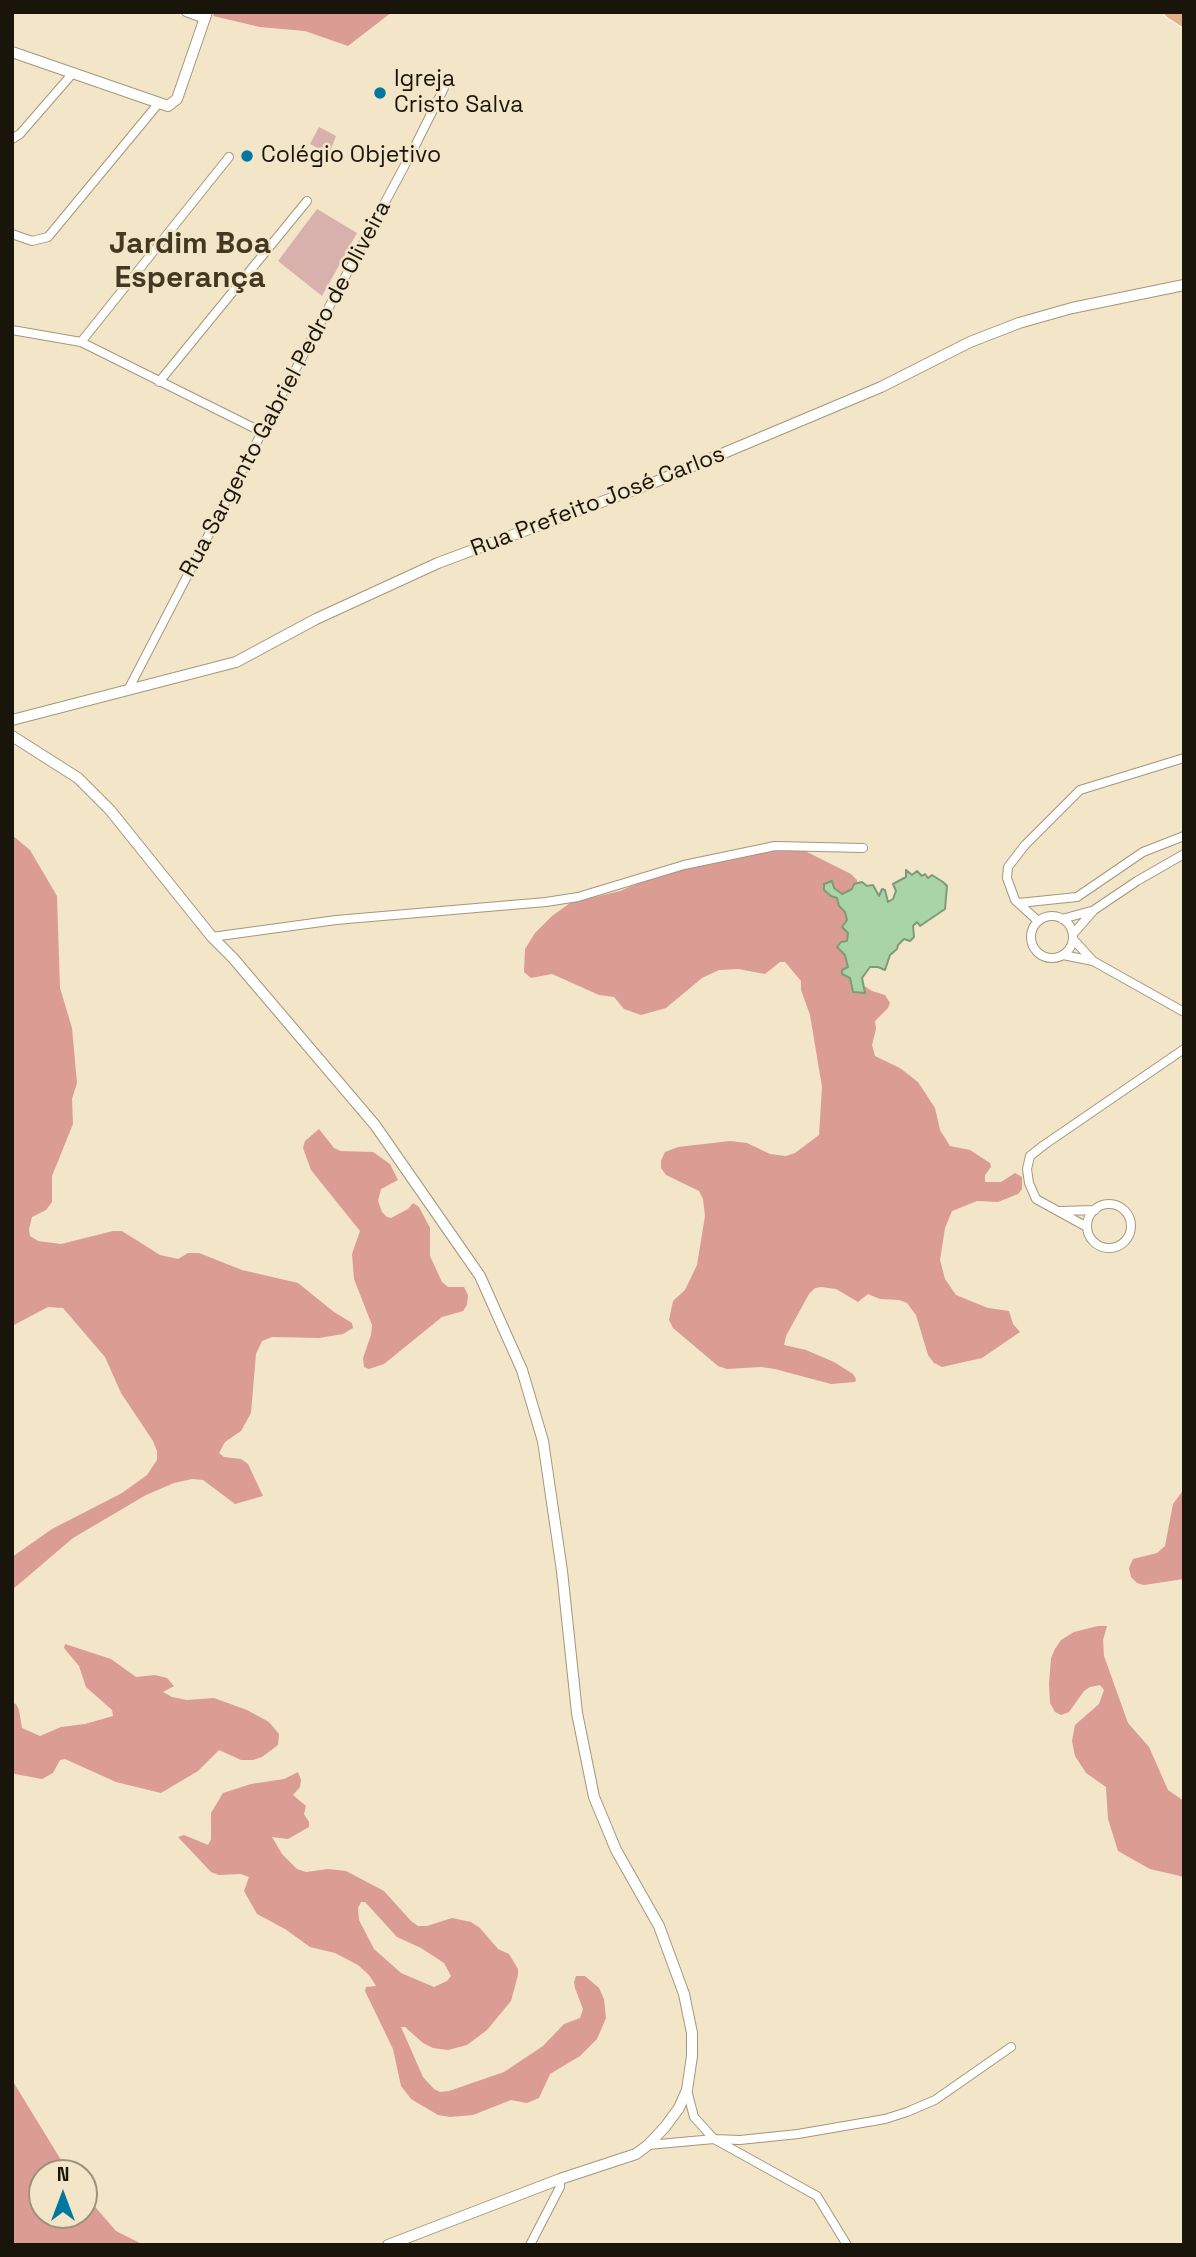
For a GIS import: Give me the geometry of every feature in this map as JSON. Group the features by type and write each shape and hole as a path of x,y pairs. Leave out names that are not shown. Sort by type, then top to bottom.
{"main road":[{"path":"1170,12 1184,21"}],"street":[{"path":"12,234 32,241 48,237 163,105 177,99 206,16 186,12"},
{"path":"12,52 163,105"},
{"path":"12,139 20,134 74,73"},
{"name":"Rua Sargento Gabriel Pedro de Oliveira","path":"128,690 444,88"},
{"path":"81,342 229,157"},
{"path":"159,382 307,201"},
{"name":"Rua Prefeito José Carlos","path":"12,720 236,662 316,619 438,563 655,482 881,387 970,342 1019,323 1072,308 1184,285"},
{"path":"12,330 81,342 262,432"},
{"path":"12,736 78,778 110,810 212,937 233,958 375,1125 480,1276 522,1370 543,1441 562,1572 577,1713 594,1797 615,1850 659,1926 684,1994 692,2033 687,2090 666,2127 648,2145 636,2154 560,2179 388,2245"},
{"path":"1038,921 1019,903 1010,890 1007,878 1008,867 1025,845 1080,790 1184,758"},
{"path":"1019,903 1077,897 1143,852 1184,836"},
{"path":"212,937 336,920 578,897 684,865 775,846 802,849 863,848"},
{"path":"1063,955 1072,945 1073,936 1094,910 1184,854"},
{"path":"1062,919 1094,910"},
{"path":"1093,961 1073,936 1067,922 1062,919 1050,916 1038,921 1031,933 1033,947 1043,957 1063,955 1093,961 1184,1012"},
{"path":"1087,1227 1036,1199 1027,1170 1030,1156 1184,1049"},
{"path":"1105,1205 1122,1209 1130,1224 1129,1235 1116,1247 1104,1247 1090,1238 1087,1227 1089,1217 1105,1205"},
{"path":"1057,1211 1095,1210"},
{"path":"648,2145 798,2134 885,2119 935,2100 1011,2047"},
{"path":"687,2090 694,2117 714,2139 817,2196 847,2245"},
{"path":"530,2245 560,2187 560,2179"}],"shaded area":[{"path":"215,12 392,12 348,46 305,31 260,27 213,16"},
{"path":"319,127 336,136 329,154 310,144"},
{"path":"317,209 357,233 322,296 278,261"},
{"path":"12,835 30,850 57,896 60,988 72,1028 77,1083 72,1099 73,1124 52,1176 52,1202 46,1210 32,1217 30,1236 38,1241 61,1244 122,1231 160,1255 178,1259 188,1253 199,1253 242,1270 298,1283 352,1323 353,1328 343,1334 319,1338 272,1337 262,1341 256,1354 251,1413 241,1431 225,1442 219,1453 224,1457 241,1459 248,1464 263,1496 235,1504 203,1480 192,1479 174,1483 146,1495 73,1538 12,1590 12,1557 52,1529 122,1493 147,1475 157,1460 157,1451 121,1393 105,1357 63,1308 48,1307 12,1326"},
{"path":"795,846 851,874 857,880 857,981 872,991 885,995 890,1003 875,1021 872,1045 875,1056 900,1068 918,1082 935,1108 940,1130 950,1146 970,1150 990,1163 985,1182 1001,1182 1015,1173 1022,1177 1022,1189 1018,1194 998,1202 977,1201 952,1211 945,1228 940,1260 945,1279 956,1295 988,1308 1009,1311 1013,1324 1020,1332 982,1358 942,1367 934,1363 928,1355 916,1315 907,1303 880,1299 868,1294 858,1302 836,1289 821,1287 815,1288 809,1294 786,1336 784,1345 806,1350 834,1362 853,1374 855,1382 831,1384 775,1369 727,1369 718,1366 673,1328 669,1320 673,1301 685,1290 697,1265 705,1216 699,1191 666,1175 661,1168 661,1161 665,1152 678,1147 730,1141 747,1143 770,1154 786,1156 795,1153 819,1135 822,1087 810,1015 801,990 801,981 785,962 780,962 765,974 738,969 719,970 702,978 666,1008 641,1015 624,1009 614,997 599,995 552,974 531,978 524,972 525,949 535,933 570,903 620,891 662,873"},
{"path":"906,870 912,875 917,871 928,878 932,875 947,886 945,909 920,926 917,922 913,926 914,937 910,941 904,939 898,945 890,955 885,970 870,967 862,978 865,993 853,992 850,978 842,974 842,970 848,967 845,955 837,947 841,942 847,941 848,933 842,927 847,920 845,912 839,906 837,898 824,890 824,884 832,881 834,888 842,894 852,889 854,884 862,882 867,886 873,885 879,896 882,889 885,890 888,902 893,899 896,891 893,884 906,877"},
{"path":"319,1129 334,1148 341,1151 373,1152 390,1164 398,1180 381,1189 378,1201 382,1212 391,1218 408,1209 413,1203 419,1207 430,1228 430,1256 442,1282 448,1287 464,1287 468,1295 463,1311 442,1317 384,1364 369,1369 364,1367 363,1358 372,1325 354,1279 352,1254 360,1231 311,1170 303,1148 305,1141"},
{"path":"1184,1489 1184,1579 1144,1585 1137,1583 1131,1577 1129,1568 1133,1559 1157,1553 1165,1546 1173,1504"},
{"path":"1107,1626 1103,1640 1104,1656 1128,1723 1149,1747 1168,1790 1184,1801 1184,1878 1150,1869 1118,1851 1108,1819 1106,1787 1086,1773 1075,1756 1072,1741 1075,1725 1099,1704 1104,1690 1100,1685 1090,1687 1069,1712 1061,1715 1055,1712 1050,1703 1051,1658 1055,1649 1061,1640 1074,1632"},
{"path":"65,1644 111,1659 136,1677 155,1675 167,1678 174,1686 163,1692 172,1697 187,1700 214,1698 247,1710 269,1722 279,1734 278,1745 253,1760 241,1760 219,1750 198,1771 161,1793 116,1782 65,1759 60,1760 53,1773 42,1779 15,1774 12,1772 12,1703 16,1704 19,1710 22,1728 40,1736 61,1727 113,1716 112,1710 86,1687 79,1666 64,1648"},
{"path":"298,1772 300,1787 293,1795 306,1806 304,1814 309,1827 288,1839 272,1837 282,1854 297,1869 306,1872 328,1869 346,1871 384,1891 418,1926 452,1918 471,1922 480,1928 498,1949 509,1954 518,1969 511,2001 487,2030 467,2045 448,2050 433,2048 405,2027 401,2027 423,2077 434,2089 440,2092 449,2091 504,2072 543,2046 564,2024 580,2018 583,2009 575,1988 576,1976 585,1976 599,1988 604,1999 606,2018 597,2039 580,2056 550,2074 539,2098 527,2103 511,2100 473,2115 450,2117 438,2115 411,2099 401,2086 393,2049 365,1991 366,1987 376,1986 369,1975 358,1965 335,1953 310,1947 257,1914 244,1891 249,1877 211,1872 178,1837 184,1835 208,1845 211,1839 211,1813 223,1793 251,1784 284,1779","holes":["361,1902 365,1902 397,1937 444,1963 451,1976 447,1981 434,1987 401,1973 374,1949 359,1920 358,1908"]},
{"path":"12,2080 60,2159 28,2159 28,2229 98,2229 98,2210 116,2231 144,2245 12,2245"}],"place":[{"name":"Igreja Cristo Salva","path":"380,93"},
{"name":"Colégio Objetivo","path":"247,156"}],"district":[{"name":"Jardim Boa Esperança","path":"190,262"}]}
